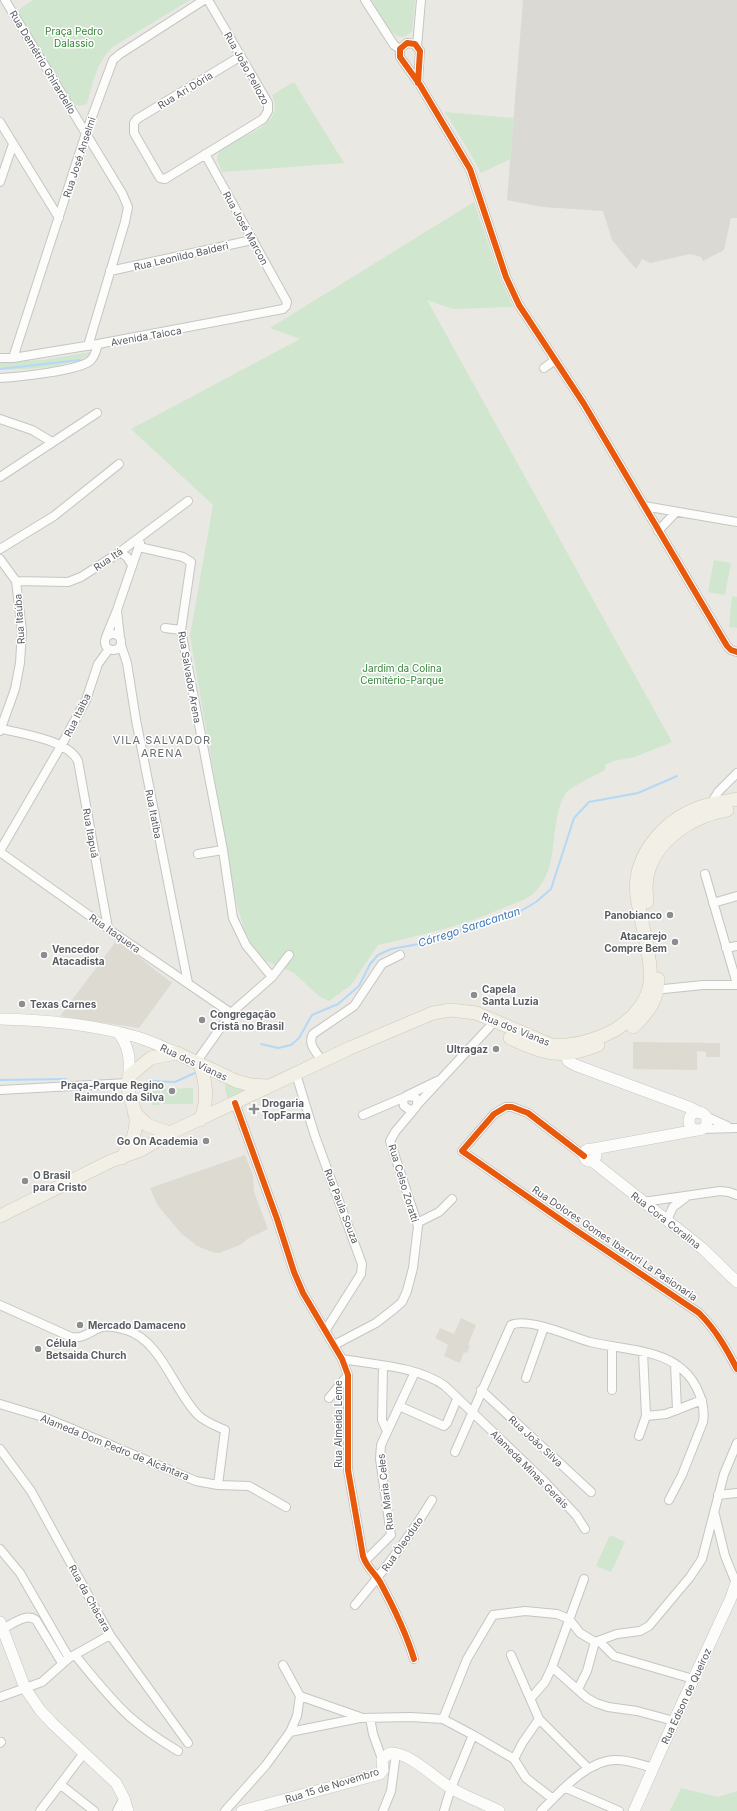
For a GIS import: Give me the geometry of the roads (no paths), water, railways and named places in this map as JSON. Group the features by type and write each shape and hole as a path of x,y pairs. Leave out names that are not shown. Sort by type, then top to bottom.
{"main road":[{"name":"Rua dos Vianas","path":"177,1052 236,1081 251,1085 270,1086 424,1016 462,1018 492,1024 542,1052 589,1049 617,1037 634,1027 646,1015 653,1005 653,990 636,882 645,853 663,830 680,817 711,804 737,800"},
{"name":"Rua dos Vianas","path":"653,990 658,970 646,890 649,869 662,848 674,834 686,825 718,812 737,808"},
{"path":"122,1158 133,1142 136,1126 134,1112 130,1102 129,1079 149,1059 177,1052"},
{"path":"199,1063 205,1080 206,1091 204,1108 200,1120"},
{"path":"0,1216 105,1164 142,1150 170,1133 270,1086"},
{"path":"134,1112 147,1125 170,1133"}],"street":[{"name":"Rua Demétrio Ghirardello","path":"5,0 86,133 124,197 128,207 125,222 88,346"},
{"name":"Rua José Anselmi","path":"14,358 86,133 113,60 204,0"},
{"name":"Rua João Pellozo","path":"165,180 263,118 268,111 268,103 208,0"},
{"path":"365,0 394,45 400,50"},
{"path":"417,46 421,0"},
{"path":"418,83 418,58 420,51 413,43 406,43 400,50 400,56 470,169 512,290 529,322 584,404 658,532 727,646 731,650 737,652"},
{"name":"Rua Ari Dória","path":"165,180 160,178 134,133 134,122 241,56"},
{"path":"405,62 414,62 418,58"},
{"path":"0,122 59,218"},
{"path":"0,182 13,144"},
{"name":"Rua José Marcon","path":"205,154 287,302"},
{"name":"Rua Leonildo Balderi","path":"110,272 252,240"},
{"name":"Avenida Taioca","path":"0,358 14,358 88,346 280,311 286,306 287,302"},
{"path":"0,378 17,377 80,366 91,360 98,344"},
{"path":"544,368 555,360"},
{"path":"0,477 98,413"},
{"path":"0,419 32,430 52,442"},
{"path":"0,549 54,516 119,464"},
{"name":"Rua Itá","path":"16,581 68,582 81,576 120,552 141,535 188,502"},
{"path":"644,506 737,522"},
{"path":"658,532 676,512"},
{"path":"98,664 105,640 139,547 141,535"},
{"name":"Rua Salvador Arena","path":"139,547 184,556 191,562 181,630 223,850 233,918 246,945 272,977"},
{"path":"120,552 127,557 132,565"},
{"name":"Rua Itaúba","path":"0,559 16,581 22,630 20,663 15,689 0,729"},
{"name":"Rua Itatiba","path":"117,610 120,641 127,663 136,720 188,983"},
{"path":"165,628 181,630"},
{"path":"113,633 120,641 116,650 109,650 105,640 113,633"},
{"name":"Rua Itaiba","path":"0,729 62,744 86,700 98,664 109,650"},
{"path":"0,852 62,744"},
{"name":"Rua Itapuã","path":"62,744 75,755 78,761 108,928"},
{"path":"711,804 718,792 737,773"},
{"path":"198,854 223,850"},
{"name":"Rua Itaquera","path":"0,852 231,1013"},
{"path":"653,990 703,985 737,984 705,874"},
{"path":"713,903 737,896"},
{"path":"726,948 737,946"},
{"path":"199,1063 231,1013 272,977 290,955"},
{"path":"322,1062 310,1041 313,1034 354,1006 382,964 400,955"},
{"name":"Rua dos Vianas","path":"0,1019 48,1021 118,1032 177,1052"},
{"name":"Rua Celso Zoratti","path":"334,1345 376,1323 402,1302 407,1291 413,1268 417,1242 417,1223 390,1141 394,1132 439,1080 492,1024"},
{"path":"0,1090 129,1079 130,1063 126,1043 118,1032"},
{"path":"564,1050 568,1061 575,1066 675,1103 696,1117 706,1124 700,1129 692,1128 696,1117"},
{"name":"Rua Paula Souza","path":"296,1074 315,1136 362,1264 361,1274 325,1331"},
{"path":"363,1115 439,1080"},
{"path":"406,1096 415,1096 417,1100 416,1107 410,1110 405,1108 403,1104 406,1096"},
{"name":"Rua Almeida Leme","path":"234,1103 294,1272 303,1293 342,1359 348,1375 348,1470 366,1564"},
{"name":"Rua Dolores Gomes Ibarruri La Pasionaria","path":"528,1113 512,1107 500,1110 462,1151 574,1229 699,1312 721,1338 737,1369"},
{"name":"Rua Cora Coralina","path":"528,1113 588,1158 702,1248 737,1282"},
{"path":"696,1117 733,1127"},
{"path":"668,1135 680,1130 696,1117"},
{"path":"588,1158 595,1158 596,1154 593,1149 700,1129 733,1127"},
{"path":"643,1202 687,1197 720,1191 737,1195"},
{"path":"667,1220 673,1207 687,1197"},
{"path":"417,1223 439,1212 452,1199"},
{"path":"0,1305 71,1337 83,1337 103,1326 117,1327 132,1332 147,1342 166,1367 187,1402 197,1415 224,1430 218,1485"},
{"path":"455,1452 470,1411 511,1325 519,1323 544,1327 589,1341 642,1352 675,1364 690,1376 702,1400 704,1414 703,1422 682,1475 669,1500"},
{"path":"526,1378 544,1327"},
{"path":"612,1346 612,1390"},
{"path":"639,1436 646,1416 642,1352"},
{"name":"Alameda Minas Gerais","path":"342,1359 415,1372 436,1380 543,1480 576,1515 585,1529"},
{"path":"675,1364 677,1410"},
{"path":"383,1366 382,1420 387,1431"},
{"name":"Rua Maria Celes","path":"366,1564 389,1538 391,1531 380,1459 381,1445 415,1372"},
{"path":"329,1398 348,1375"},
{"name":"Rua João Silva","path":"481,1390 590,1492"},
{"path":"399,1406 444,1426 447,1423 458,1400"},
{"path":"646,1416 666,1414 702,1400"},
{"name":"Alameda Dom Pedro de Alcântara","path":"0,1404 43,1417 196,1481 218,1485 249,1486 286,1507"},
{"path":"597,1642 617,1634 640,1631 649,1626 690,1577 702,1559 718,1495 729,1459 737,1443"},
{"name":"Rua da Chácara","path":"0,1449 32,1492 110,1635 188,1743"},
{"path":"718,1495 737,1493"},
{"name":"Rua Óleoduto","path":"355,1605 376,1576 410,1536 432,1500"},
{"path":"714,1512 720,1542 737,1582"},
{"path":"0,1549 20,1573 69,1659"},
{"path":"366,1564 376,1576 397,1617 414,1659"},
{"path":"531,1698 545,1682 552,1667 568,1619 584,1579"},
{"name":"Rua Edson de Queiroz","path":"634,1811 693,1679 734,1600 737,1582"},
{"path":"443,1719 467,1659 493,1615 515,1611 558,1614 568,1619 580,1633 597,1642 614,1656 693,1679"},
{"path":"128,1811 124,1798 116,1783 110,1776 40,1710 25,1688 1,1627 25,1617 33,1617 69,1659 130,1717 155,1737 178,1751"},
{"path":"0,1697 42,1682 69,1659 110,1635"},
{"path":"578,1689 588,1671 597,1642"},
{"path":"511,1655 539,1719 588,1768"},
{"path":"283,1665 287,1675 300,1696 360,1718"},
{"path":"552,1667 596,1703 608,1707 637,1711 674,1721"},
{"path":"225,1811 266,1765 290,1732 297,1716 300,1696"},
{"path":"290,1732 360,1718 411,1717 443,1719 514,1760 526,1778 553,1799"},
{"name":"Rua 15 de Novembro","path":"242,1811 264,1808 380,1774 383,1770 382,1759 373,1734 370,1718"},
{"path":"514,1760 523,1742 539,1719"},
{"path":"444,1811 451,1788 473,1735"},
{"path":"382,1759 390,1753 396,1752 408,1758 451,1788 499,1811"},
{"path":"383,1811 391,1791 396,1752"},
{"path":"40,1811 84,1753"},
{"path":"541,1811 588,1768 599,1763 617,1760 654,1768"},
{"path":"61,1785 94,1811"},
{"path":"566,1788 620,1811"},
{"path":"117,1811 124,1798"}],"waterway":[{"path":"0,369 80,360"},
{"name":"Córrego Saracantan","path":"261,1044 278,1048 291,1045 299,1038 312,1015 338,1004 359,986 370,964 378,955 391,949 419,944 519,912 536,902 551,889 574,818 589,802 638,793 677,776"},
{"name":"Córrego Saracantan","path":"150,1081 175,1082 197,1072"},
{"name":"Córrego Saracantan","path":"0,1080 66,1079"}],"place":[{"name":"Panobianco","path":"670,915"},
{"name":"Atacarejo Compre Bem","path":"675,942"},
{"name":"Vencedor Atacadista","path":"44,955"},
{"name":"Capela Santa Luzia","path":"474,995"},
{"name":"Texas Carnes","path":"22,1004"},
{"name":"Congregação Cristã no Brasil","path":"202,1020"},
{"name":"Ultragaz","path":"496,1049"},
{"name":"Praça-Parque Regino Raimundo da Silva","path":"172,1091"},
{"name":"Drogaria TopFarma","path":"254,1109"},
{"name":"Go On Academia","path":"206,1141"},
{"name":"O Brasil para Cristo","path":"25,1181"},
{"name":"Mercado Damaceno","path":"80,1325"},
{"name":"Célula Betsaida Church","path":"38,1349"}],"district":[{"name":"VILA SALVADOR ARENA","path":"162,746"}],"park label":[{"name":"Praça Pedro Dalassio","path":"74,36"},
{"name":"Jardim da Colina Cemitério-Parque","path":"402,674"}]}
